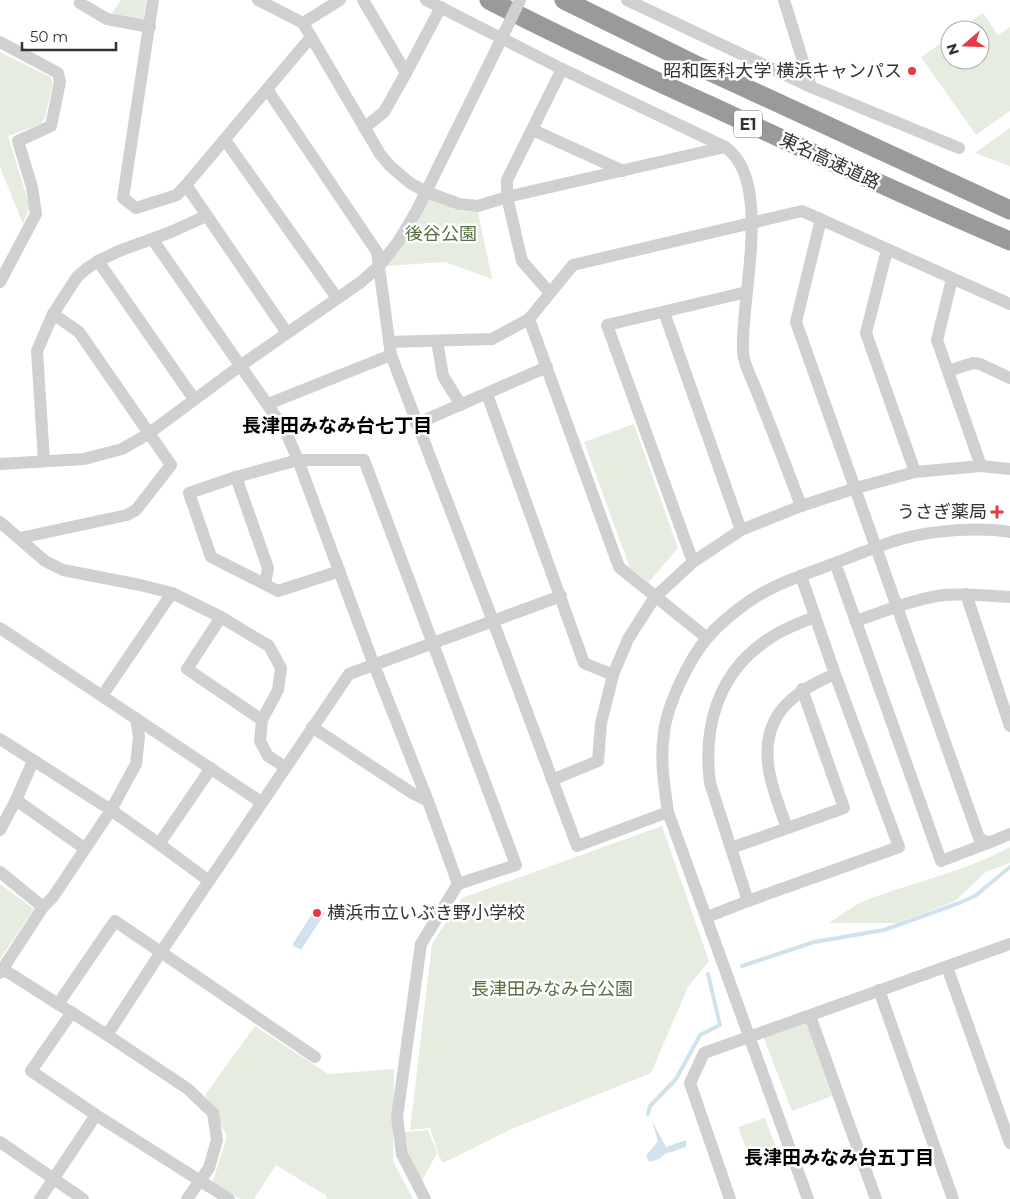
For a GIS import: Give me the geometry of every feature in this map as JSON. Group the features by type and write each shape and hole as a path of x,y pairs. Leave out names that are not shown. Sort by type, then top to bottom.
{"highway":[{"name":"東名高速道路","path":"489,0 541,27 905,196 1010,241"},
{"name":"東名高速道路","path":"564,0 698,66 1010,210"}],"street":[{"path":"81,0 80,2 107,19 150,27"},
{"path":"153,0 123,198 136,208 177,195 311,37"},
{"path":"258,0 303,23 364,128 390,166 410,183 426,192 459,204 478,206 507,197 725,147"},
{"path":"303,23 340,0"},
{"path":"363,0 406,73"},
{"path":"426,0 562,69 725,147 739,160 749,184 752,222 743,354 801,506"},
{"path":"0,464 84,459 122,448 148,434 240,366 361,282 380,264 398,242 426,192 520,0"},
{"path":"626,0 811,87 959,148"},
{"path":"784,0 811,87"},
{"path":"364,128 384,112 441,7"},
{"path":"0,42 58,73 60,82 51,126 18,141 32,187 36,214 0,282"},
{"path":"550,293 522,261 507,197 507,180 562,69"},
{"path":"267,89 377,252 390,349 416,424 418,442 493,621 577,846 668,812"},
{"path":"533,130 623,171"},
{"path":"225,140 337,298"},
{"path":"186,185 288,333"},
{"path":"268,404 390,349 437,341 492,339 529,319 573,265 802,211 1010,304"},
{"path":"44,461 37,351 53,314 77,277 86,269 119,251 153,240 206,216"},
{"path":"821,219 796,322 979,838 988,843"},
{"path":"153,240 285,430 428,801 458,884"},
{"path":"887,250 866,333 916,472"},
{"path":"98,262 194,399"},
{"path":"952,279 937,340 981,466"},
{"path":"693,562 607,325 747,292"},
{"path":"664,312 741,530"},
{"path":"20,538 127,515 136,510 171,466 79,332 53,314"},
{"path":"529,319 619,567 707,638"},
{"path":"437,341 443,376 461,405"},
{"path":"948,371 973,363 980,364 1010,378"},
{"path":"416,424 547,367"},
{"path":"487,394 584,663 613,675"},
{"path":"340,571 278,591 212,557 189,494 236,477 298,460 367,459 432,644 516,865 458,884 422,944 396,1116 402,1154 425,1199"},
{"path":"552,780 598,761 601,723 613,675 628,639 655,597 693,562 741,530 801,506 856,488 916,472 981,466 1010,469"},
{"path":"236,477 268,568 265,584"},
{"path":"0,522 45,561 63,570 172,593 221,617 270,646 281,668 278,690 262,720 260,740 268,756 285,768"},
{"path":"808,1199 668,812 663,781 662,758 664,732 670,707 689,666 707,638 728,617 752,599 801,576 906,538 924,534 979,530 1010,532"},
{"path":"838,571 941,861 1010,834"},
{"path":"707,917 899,848 814,617 801,576"},
{"path":"102,696 172,593"},
{"path":"966,594 1010,726"},
{"path":"856,621 924,598 966,594 1010,597"},
{"path":"108,1034 161,952 349,674 560,596"},
{"path":"221,617 187,670 262,720"},
{"path":"748,901 710,784 707,763 708,744 716,706 726,685 748,655 764,642 788,628 814,617"},
{"path":"0,628 262,802"},
{"path":"787,828 771,780 767,746 775,718 786,702 802,689 835,674"},
{"path":"731,848 844,808 802,689"},
{"path":"136,718 139,737 136,764 111,810 2,971 108,1034 188,1089 212,1113 217,1140 210,1168 187,1199"},
{"path":"312,728 412,793 428,801"},
{"path":"0,738 111,810 209,881"},
{"path":"0,830 33,761"},
{"path":"160,844 211,768"},
{"path":"16,800 84,848"},
{"path":"0,872 44,907"},
{"path":"58,1004 116,922 315,1057"},
{"path":"730,1199 690,1083 704,1053 1010,944"},
{"path":"947,967 1010,1143"},
{"path":"879,990 953,1199"},
{"path":"72,1012 31,1072 199,1182 229,1199"},
{"path":"810,1016 876,1199"},
{"path":"40,1199 96,1115"},
{"path":"0,1142 83,1199"}],"green space":[{"path":"121,0 146,0 144,20 110,16"},
{"path":"983,13 988,20 973,20"},
{"path":"990,23 998,35 1010,27 1010,111 976,135 921,57 940,44 940,70 990,70"},
{"path":"0,52 50,77 53,83 45,118 41,124 8,136 30,207 23,224 0,167"},
{"path":"1010,128 1010,166 975,153"},
{"name":"後谷公園","path":"428,199 459,211 478,212 492,279 445,262 386,266"},
{"path":"634,424 678,548 649,582 630,568 584,442"},
{"name":"長津田みなみ台公園","path":"662,826 709,961 688,987 651,1073 509,1130 443,1163 430,1128 410,1130 432,944 462,898"},
{"path":"1010,847 1010,863 986,872 955,901 897,923 829,923 862,902 974,864"},
{"path":"0,884 34,909 0,959"},
{"path":"806,1021 832,1096 792,1111 763,1036"},
{"path":"255,1026 328,1074 394,1069 393,1161 413,1199 326,1199 327,1196 276,1165 254,1199 241,1199 212,1184 227,1136 205,1095"},
{"path":"765,1118 780,1158 753,1167 738,1127"},
{"path":"428,1130 437,1153 422,1181 409,1155 405,1132"}],"water":[{"path":"316,908 325,913 301,950 292,945"},
{"path":"652,1121 666,1147 686,1140 686,1147 649,1162 646,1156 658,1141"}],"waterway":[{"path":"742,966 814,942 884,930 959,903 975,896 1010,867"},
{"path":"648,1114 650,1106 676,1079 700,1035 720,1025 708,974"}],"place":[{"name":"昭和医科大学 横浜キャンパス","path":"912,71"},
{"name":"うさぎ薬局","path":"997,512"},
{"name":"横浜市立いぶき野小学校","path":"317,913"}],"district":[{"name":"長津田みなみ台七丁目","path":"337,425"},
{"name":"長津田みなみ台五丁目","path":"839,1157"}]}
